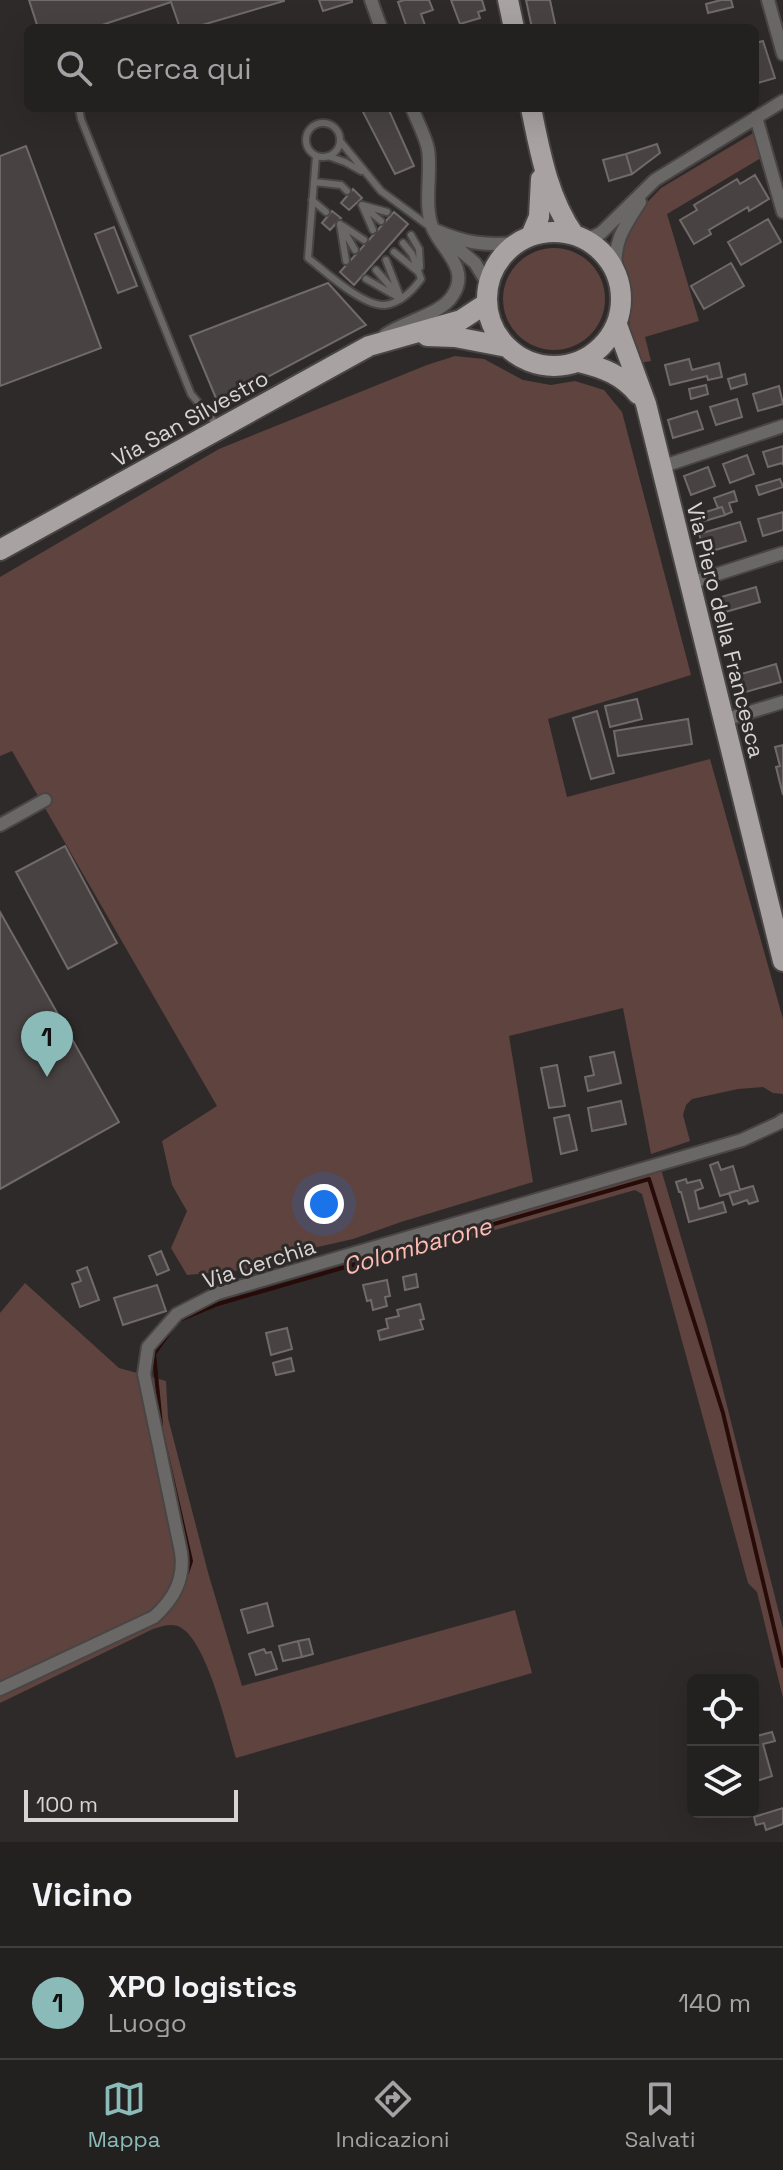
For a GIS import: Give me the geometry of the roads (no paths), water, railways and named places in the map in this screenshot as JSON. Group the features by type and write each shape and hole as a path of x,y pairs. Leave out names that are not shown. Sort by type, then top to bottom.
{"main road":[{"path":"508,0 513,24"},
{"path":"532,112 553,197 563,220 578,237"},
{"path":"507,347 491,321 488,295 494,270 504,255 524,240 539,217 542,196 540,151"},
{"path":"524,240 559,232 595,246 609,260 619,280 622,303 617,325 605,344 588,358 614,365 611,371 629,384 646,404"},
{"name":"Via San Silvestro","path":"0,550 369,346 461,320 488,295"},
{"name":"Via Piero della Francesca","path":"617,325 614,365 646,404 783,961"},
{"name":"Via San Silvestro","path":"407,336 455,337 507,347 521,358 543,366 614,365"}],"street":[{"path":"371,0 380,24"},
{"path":"768,0 783,54"},
{"path":"578,237 590,238 601,233 655,180 783,101"},
{"path":"369,346 411,320 438,310 452,299 458,288 458,268 433,229 428,148 414,112"},
{"path":"756,117 783,212"},
{"path":"616,272 614,255 617,241 655,180"},
{"path":"433,229 468,242 490,245 524,240"},
{"path":"433,229 475,263 488,295"},
{"path":"661,467 783,426"},
{"path":"690,583 783,553"},
{"path":"724,720 783,702"},
{"path":"0,825 45,800"},
{"name":"Via Cerchia","path":"0,1689 154,1617 165,1607 180,1582 183,1567 181,1552 144,1374 148,1347 177,1314 218,1293 742,1140 783,1120"}],"lane":[{"path":"80,112 191,394 220,428"},
{"path":"368,176 328,156 316,156 311,152 307,144 313,127 330,125 368,176 393,200 433,229"},
{"path":"328,156 336,150 340,141"},
{"path":"316,156 308,258 367,300 387,305 414,290 421,279 419,249 411,235"},
{"path":"314,182 341,185 347,191"},
{"path":"312,200 326,212"},
{"path":"362,205 387,212"},
{"path":"362,205 381,221"},
{"path":"362,205 373,230"},
{"path":"340,224 364,240"},
{"path":"340,224 355,250"},
{"path":"340,224 346,261"},
{"path":"403,243 421,274"},
{"path":"394,252 421,274"},
{"path":"386,260 401,299"},
{"path":"376,270 401,299"},
{"path":"366,279 401,299"}],"waterway":[{"name":"Colombarone","path":"161,1425 154,1354 177,1321 218,1304 649,1179 723,1413 783,1666"},
{"name":"Colombarone","path":"163,1438 191,1561 187,1573"}],"place":[{"name":"XPO logistics","path":"47,1077"}]}
